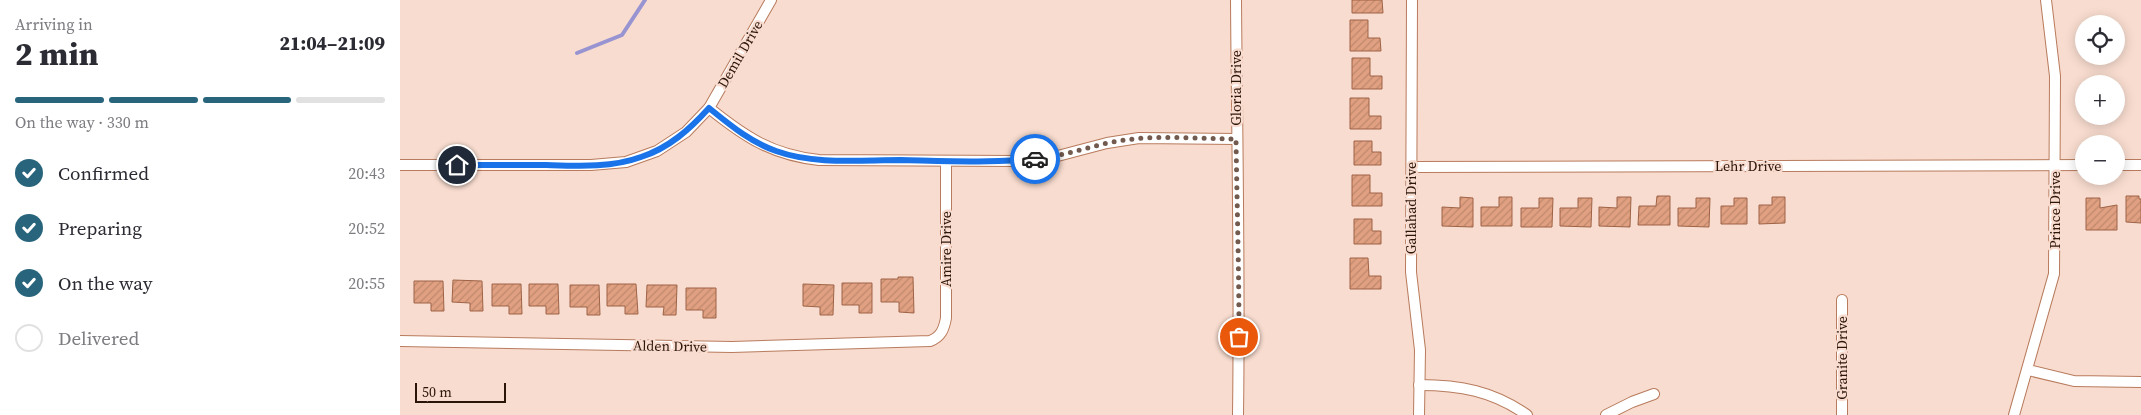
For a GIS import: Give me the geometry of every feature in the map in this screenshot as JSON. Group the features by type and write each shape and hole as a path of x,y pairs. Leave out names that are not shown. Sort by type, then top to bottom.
{"street":[{"name":"Demil Drive","path":"400,165 591,165 626,162 657,151 686,132 709,108 771,0"},
{"name":"Gloria Drive","path":"1236,0 1237,206 1240,259 1238,415"},
{"name":"Gallahad Drive","path":"1412,0 1411,272 1419,336 1419,415"},
{"name":"Prince Drive","path":"2014,415 2054,274 2055,76 2046,0"},
{"path":"709,108 746,137 760,144 792,156 819,160 1015,161 1050,158 1139,138 1236,139"},
{"name":"Amire Drive","path":"939,336 946,318 946,161"},
{"name":"Lehr Drive","path":"1412,167 2075,165"},
{"path":"2125,165 2141,165"},
{"name":"Granite Drive","path":"1842,300 1842,415"},
{"name":"Alden Drive","path":"400,341 732,347 921,342 930,341 939,336"},
{"path":"2028,370 2074,381 2141,382"},
{"path":"1419,385 1448,385 1476,390 1502,400 1526,415"},
{"path":"1606,415 1654,394"}],"building":[{"path":"1352,0 1382,0 1383,13 1352,13"},
{"path":"1350,20 1368,20 1368,38 1380,38 1381,51 1350,51"},
{"path":"1352,58 1370,58 1370,76 1382,76 1382,89 1352,89"},
{"path":"1350,98 1369,98 1369,116 1381,116 1381,129 1350,129"},
{"path":"1354,141 1372,141 1372,152 1381,152 1381,165 1354,165"},
{"path":"1352,175 1370,175 1370,193 1382,193 1382,206 1352,206"},
{"path":"1657,196 1670,196 1670,225 1638,225 1639,206 1656,206"},
{"path":"2126,196 2139,196 2139,199 2141,199 2141,223 2126,222"},
{"path":"1460,197 1473,198 1473,227 1442,226 1442,207 1460,208"},
{"path":"1499,197 1512,197 1512,226 1481,226 1481,207 1499,207"},
{"path":"1617,197 1631,197 1630,227 1599,226 1599,207 1617,208"},
{"path":"1772,197 1785,197 1785,223 1759,224 1759,205 1772,205"},
{"path":"1539,198 1553,198 1552,227 1521,227 1521,208 1539,208"},
{"path":"1578,198 1592,198 1591,227 1560,226 1560,208 1578,208"},
{"path":"1696,198 1710,198 1709,227 1678,226 1678,208 1696,208"},
{"path":"1734,198 1747,198 1747,224 1721,224 1721,206 1734,206"},
{"path":"2086,198 2100,198 2100,208 2117,205 2117,230 2086,230"},
{"path":"1354,219 1372,219 1372,231 1381,231 1381,244 1354,244"},
{"path":"1350,258 1368,258 1369,276 1381,276 1381,289 1350,289"},
{"path":"898,277 913,277 914,313 899,312 899,302 881,302 881,279 898,279"},
{"path":"453,280 482,281 483,311 470,311 470,303 452,302"},
{"path":"414,281 443,281 444,311 431,311 431,303 414,303"},
{"path":"842,283 872,283 872,313 859,313 859,305 842,305"},
{"path":"492,284 521,284 522,314 509,314 509,306 492,306"},
{"path":"529,284 558,284 559,314 546,314 546,306 529,306"},
{"path":"607,284 636,284 638,314 625,314 625,306 607,306"},
{"path":"803,284 834,285 833,315 820,315 820,307 803,306"},
{"path":"570,285 599,285 600,315 587,315 587,307 570,307"},
{"path":"647,285 677,285 676,315 663,315 664,307 646,307"},
{"path":"686,288 716,288 716,318 703,318 703,310 686,310"}],"waterway":[{"path":"577,53 622,35 645,0"}],"way so far":[{"path":"1035,159 1050,158 1139,138 1236,139 1240,259 1239,337"}],"route":[{"path":"457,165 591,165 626,162 657,151 672,142 686,132 709,108 746,137 775,151 792,156 819,160 1015,161 1035,159"}]}
